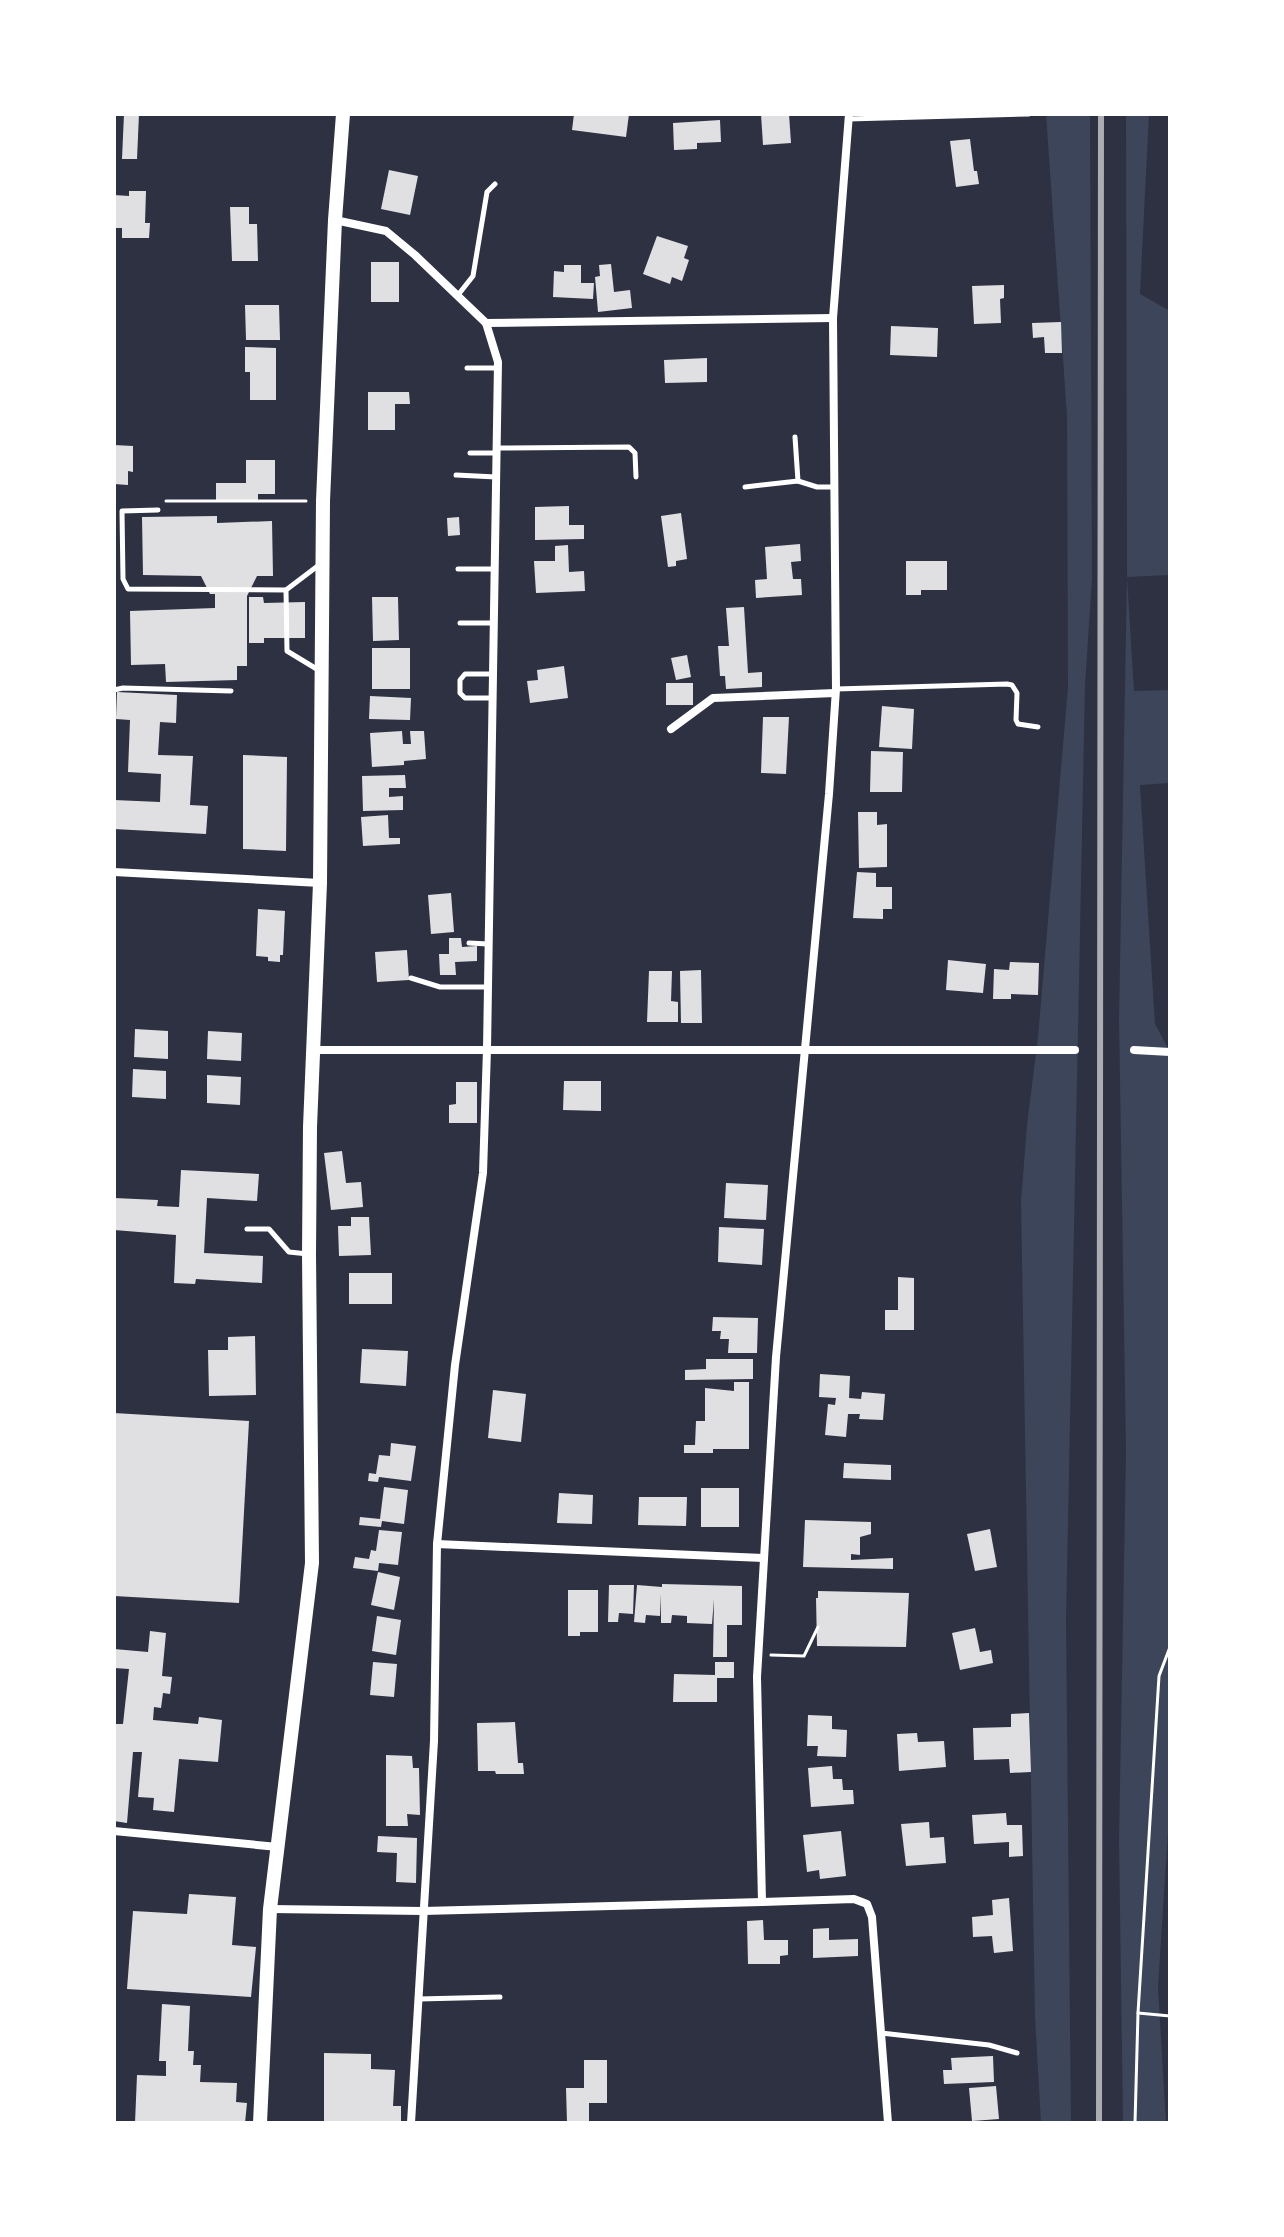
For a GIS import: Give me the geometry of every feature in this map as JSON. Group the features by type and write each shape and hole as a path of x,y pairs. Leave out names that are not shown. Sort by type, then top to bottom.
{"main road":[{"path":"260,2123 270,1909 312,1563 309,1254 320,883 323,501 335,220 343,114"}],"street":[{"path":"762,1902 759,1654 763,1558 776,1357 827,810 835,691 833,318 848,117"},
{"path":"335,220 386,231 458,295 486,323 498,368 483,1173 455,1365 437,1544 434,1741 411,2123"},
{"path":"486,323 833,318"},
{"path":"671,729 713,698 835,691"},
{"path":"114,872 320,883"},
{"path":"314,1050 1075,1050"},
{"path":"1134,1050 1170,1052"},
{"path":"437,1544 763,1558"},
{"path":"114,1831 278,1847"},
{"path":"270,1909 423,1911 854,1899 867,1904 872,1917 888,2123"}],"lane":[{"path":"848,117 1029,114"},
{"path":"458,295 473,276 487,192 495,184"},
{"path":"467,368 498,368"},
{"path":"795,437 798,481"},
{"path":"470,453 629,447 635,453 636,477"},
{"path":"456,475 497,477"},
{"path":"745,487 798,481 817,487 834,487"},
{"path":"158,510 122,511 123,579 128,589 286,590 323,562"},
{"path":"458,569 494,569"},
{"path":"286,590 287,651 322,672"},
{"path":"460,623 494,623"},
{"path":"493,674 465,674 460,680 460,693 465,698 493,698"},
{"path":"835,691 1007,684 1012,685 1017,693 1018,724 1038,727"},
{"path":"114,690 231,691"},
{"path":"469,943 489,944"},
{"path":"411,978 440,987 488,987"},
{"path":"247,1229 269,1229 289,1252 309,1254"},
{"path":"418,1999 500,1997"},
{"path":"881,2033 989,2045 1017,2053"}],"path":[{"path":"155,501 323,501"},
{"path":"759,1654 804,1656 818,1627"},
{"path":"1135,2123 1138,2013 1159,1676 1170,1647"},
{"path":"1138,2013 1170,2016"}],"shaded area":[{"path":"1046,114 1090,114 1092,578 1085,686 1066,1621 1071,2123 1041,2123 1035,2017 1021,1201 1068,687 1067,416"},
{"path":"1126,114 1149,114 1140,294 1170,311 1170,575 1127,577 1134,691 1170,690 1170,783 1140,785 1155,1024 1170,1052 1170,1801 1158,1987 1166,2123 1123,2123 1119,1840 1126,1452 1119,1019 1127,576"}],"building":[{"path":"124,114 139,114 137,159 122,159"},
{"path":"574,114 629,114 626,137 572,130"},
{"path":"761,114 789,114 791,143 763,145"},
{"path":"720,120 721,142 697,143 697,149 674,150 673,123"},
{"path":"970,139 979,184 956,187 950,141"},
{"path":"389,170 418,176 410,215 381,209"},
{"path":"129,191 146,191 145,223 150,223 149,238 122,238 122,228 114,228 114,195 129,196"},
{"path":"230,207 249,207 249,224 257,224 258,261 232,261"},
{"path":"657,236 688,246 684,258 689,260 682,281 672,277 670,284 643,274"},
{"path":"371,262 399,262 399,302 371,302"},
{"path":"611,264 614,292 630,290 632,308 598,312 595,277 600,276 599,265"},
{"path":"564,265 581,265 581,283 594,283 593,299 553,297 554,271 564,272"},
{"path":"1004,285 1004,298 1000,299 1001,323 974,324 972,286"},
{"path":"245,305 279,305 280,340 246,340"},
{"path":"1061,322 1062,353 1045,353 1044,337 1033,338 1032,323"},
{"path":"891,326 938,328 937,357 890,355"},
{"path":"245,347 276,348 276,400 250,400 250,372 245,372"},
{"path":"707,358 707,382 665,383 664,360"},
{"path":"368,392 409,392 410,404 395,404 395,430 368,430"},
{"path":"114,445 133,446 133,472 128,471 128,485 114,484"},
{"path":"246,460 275,460 275,494 258,494 258,500 216,501 216,483 246,483"},
{"path":"569,506 569,525 584,525 584,539 535,540 535,507"},
{"path":"681,513 687,559 676,561 676,566 668,567 661,516"},
{"path":"217,516 217,523 272,521 273,576 257,576 247,596 247,666 237,666 237,680 166,682 165,664 131,665 130,611 215,608 215,594 210,594 201,576 143,575 142,517"},
{"path":"459,517 460,535 448,536 447,518"},
{"path":"800,544 801,561 791,562 793,579 801,579 802,595 756,598 755,580 767,579 765,547"},
{"path":"568,545 569,572 584,571 585,591 536,593 534,561 555,561 555,546"},
{"path":"906,561 947,561 947,590 921,590 921,595 906,595"},
{"path":"249,597 263,597 264,603 305,602 305,638 264,638 264,643 249,643"},
{"path":"372,597 398,597 399,640 373,641"},
{"path":"744,607 748,673 762,672 762,687 726,689 725,676 720,676 718,646 729,646 726,608"},
{"path":"372,648 410,648 410,689 372,689"},
{"path":"687,655 691,677 676,680 671,658"},
{"path":"564,666 568,698 530,703 527,681 538,680 537,670"},
{"path":"666,683 693,683 693,705 666,705"},
{"path":"117,692 177,695 176,723 160,722 158,755 193,756 190,805 208,806 206,834 114,829 114,800 160,802 161,774 128,772 130,720 116,719"},
{"path":"370,696 411,698 410,720 369,719"},
{"path":"882,706 914,709 912,749 879,747"},
{"path":"763,717 789,717 786,774 761,773"},
{"path":"402,731 403,744 411,744 410,731 424,731 426,759 404,761 404,765 372,767 370,733"},
{"path":"871,751 903,752 902,792 870,792"},
{"path":"243,755 287,757 286,851 243,849"},
{"path":"405,775 406,788 389,788 389,797 403,796 403,810 363,811 362,776"},
{"path":"858,812 877,812 877,825 887,824 887,867 859,868"},
{"path":"388,815 389,838 400,838 400,844 363,846 361,817"},
{"path":"857,872 876,873 876,887 892,887 892,909 883,909 883,919 853,918"},
{"path":"451,893 454,932 431,934 428,895"},
{"path":"258,909 285,911 280,962 256,956"},
{"path":"449,938 461,938 462,947 477,946 477,961 455,962 456,975 440,975 439,954 449,954"},
{"path":"407,950 409,980 377,982 375,952"},
{"path":"948,960 986,964 983,993 946,990"},
{"path":"1010,962 1039,963 1038,995 1011,994 1011,999 993,999 994,969 1009,970"},
{"path":"701,970 702,1023 681,1023 680,971"},
{"path":"649,971 672,971 671,1001 678,1002 678,1022 647,1022"},
{"path":"135,1029 168,1031 168,1059 134,1057"},
{"path":"208,1031 242,1033 241,1061 207,1059"},
{"path":"133,1069 166,1071 166,1099 132,1097"},
{"path":"207,1075 241,1077 240,1105 207,1103"},
{"path":"564,1081 601,1081 601,1111 563,1110"},
{"path":"456,1082 477,1082 477,1123 449,1123 449,1105 456,1104"},
{"path":"342,1151 346,1183 361,1182 363,1207 331,1210 324,1153"},
{"path":"181,1170 259,1174 257,1201 207,1198 204,1253 263,1256 262,1283 196,1279 195,1284 174,1283 176,1235 114,1230 114,1198 158,1200 157,1206 179,1207"},
{"path":"726,1183 768,1185 766,1220 724,1218"},
{"path":"351,1217 369,1217 371,1255 339,1256 338,1226 351,1226"},
{"path":"719,1227 764,1229 762,1265 718,1262"},
{"path":"349,1273 392,1273 392,1304 349,1304"},
{"path":"898,1277 914,1278 914,1330 885,1330 885,1310 898,1310"},
{"path":"713,1317 758,1318 757,1353 728,1353 729,1339 720,1339 721,1331 712,1331"},
{"path":"255,1336 256,1395 209,1396 208,1350 228,1350 228,1337"},
{"path":"362,1349 408,1351 406,1386 360,1383"},
{"path":"706,1359 753,1359 753,1379 685,1380 685,1370 706,1369"},
{"path":"820,1374 850,1376 849,1398 861,1399 862,1392 885,1394 883,1420 859,1419 860,1414 848,1414 846,1437 825,1435 828,1404 835,1405 836,1398 819,1397"},
{"path":"734,1382 749,1382 749,1449 684,1453 684,1445 695,1445 696,1421 705,1421 705,1388 734,1391"},
{"path":"493,1390 526,1394 521,1442 488,1438"},
{"path":"114,1413 249,1421 239,1603 114,1596"},
{"path":"391,1443 416,1446 411,1481 379,1477 378,1482 368,1481 369,1473 376,1474 379,1455 390,1456"},
{"path":"844,1463 891,1465 891,1480 843,1478"},
{"path":"384,1487 408,1490 404,1524 382,1521 381,1527 359,1525 360,1517 380,1519"},
{"path":"701,1488 739,1488 739,1527 701,1527"},
{"path":"559,1493 593,1495 592,1524 557,1523"},
{"path":"639,1497 687,1497 686,1526 638,1525"},
{"path":"805,1520 871,1522 871,1534 860,1537 860,1555 851,1554 851,1560 893,1558 893,1569 803,1567"},
{"path":"990,1529 997,1567 975,1571 967,1534"},
{"path":"379,1530 402,1532 398,1565 379,1563 378,1571 353,1568 355,1557 369,1559 371,1550 376,1551"},
{"path":"378,1572 400,1577 394,1610 371,1605"},
{"path":"662,1584 742,1586 742,1625 727,1625 727,1657 713,1657 714,1599 712,1624 687,1623 687,1616 672,1615 671,1623 661,1623 661,1594 660,1616 646,1615 645,1623 634,1622 637,1585 662,1587"},
{"path":"609,1585 634,1585 633,1614 619,1613 618,1622 608,1622"},
{"path":"568,1590 598,1590 598,1632 568,1636"},
{"path":"818,1591 909,1593 906,1647 817,1646"},
{"path":"377,1616 401,1620 396,1655 372,1651"},
{"path":"975,1628 980,1652 991,1650 993,1663 960,1670 952,1633"},
{"path":"150,1631 166,1633 162,1676 172,1677 170,1694 163,1693 161,1708 154,1707 153,1720 198,1724 199,1717 222,1720 218,1762 179,1759 174,1812 153,1810 154,1798 138,1797 142,1752 133,1752 127,1823 114,1821 114,1724 123,1724 129,1669 114,1668 114,1649 148,1652"},
{"path":"373,1662 397,1664 394,1697 370,1695"},
{"path":"715,1662 734,1662 734,1678 717,1678 717,1702 673,1702 674,1674 715,1675"},
{"path":"1029,1713 1031,1772 1010,1773 1009,1759 974,1760 973,1728 1011,1727 1011,1714"},
{"path":"808,1715 832,1716 832,1729 847,1730 846,1757 817,1756 818,1746 807,1746"},
{"path":"515,1722 518,1763 523,1763 524,1774 478,1771 477,1723"},
{"path":"917,1733 918,1742 944,1741 946,1767 899,1771 897,1734"},
{"path":"386,1755 412,1756 413,1768 419,1768 420,1815 407,1814 408,1826 386,1826"},
{"path":"832,1766 833,1779 842,1779 843,1790 853,1790 854,1804 811,1807 808,1768"},
{"path":"1006,1813 1007,1825 1022,1825 1023,1856 1009,1857 1009,1842 974,1844 972,1815"},
{"path":"929,1822 930,1838 944,1837 946,1863 906,1866 901,1824"},
{"path":"841,1831 846,1876 820,1879 819,1870 807,1872 803,1835"},
{"path":"378,1836 417,1838 416,1883 396,1882 397,1853 377,1852"},
{"path":"189,1894 236,1897 232,1945 256,1947 251,1997 127,1989 133,1911 187,1914"},
{"path":"1009,1898 1013,1951 994,1953 992,1936 973,1937 972,1917 993,1915 992,1900"},
{"path":"763,1920 764,1940 788,1940 788,1955 780,1956 780,1964 748,1964 747,1921"},
{"path":"829,1928 829,1940 858,1939 858,1956 813,1958 813,1929"},
{"path":"162,2004 190,2006 188,2051 194,2051 193,2065 201,2065 200,2082 237,2083 236,2102 247,2103 245,2123 135,2123 137,2075 166,2076 166,2061 159,2061"},
{"path":"324,2053 371,2054 371,2069 395,2070 393,2106 401,2106 401,2123 324,2123"},
{"path":"993,2056 994,2082 944,2084 943,2070 952,2070 951,2058"},
{"path":"584,2060 607,2060 607,2103 589,2103 589,2123 567,2123 566,2088 584,2088"},
{"path":"996,2086 999,2119 972,2121 969,2088"}],"railway":[{"path":"1099,2123 1101,114"}]}
